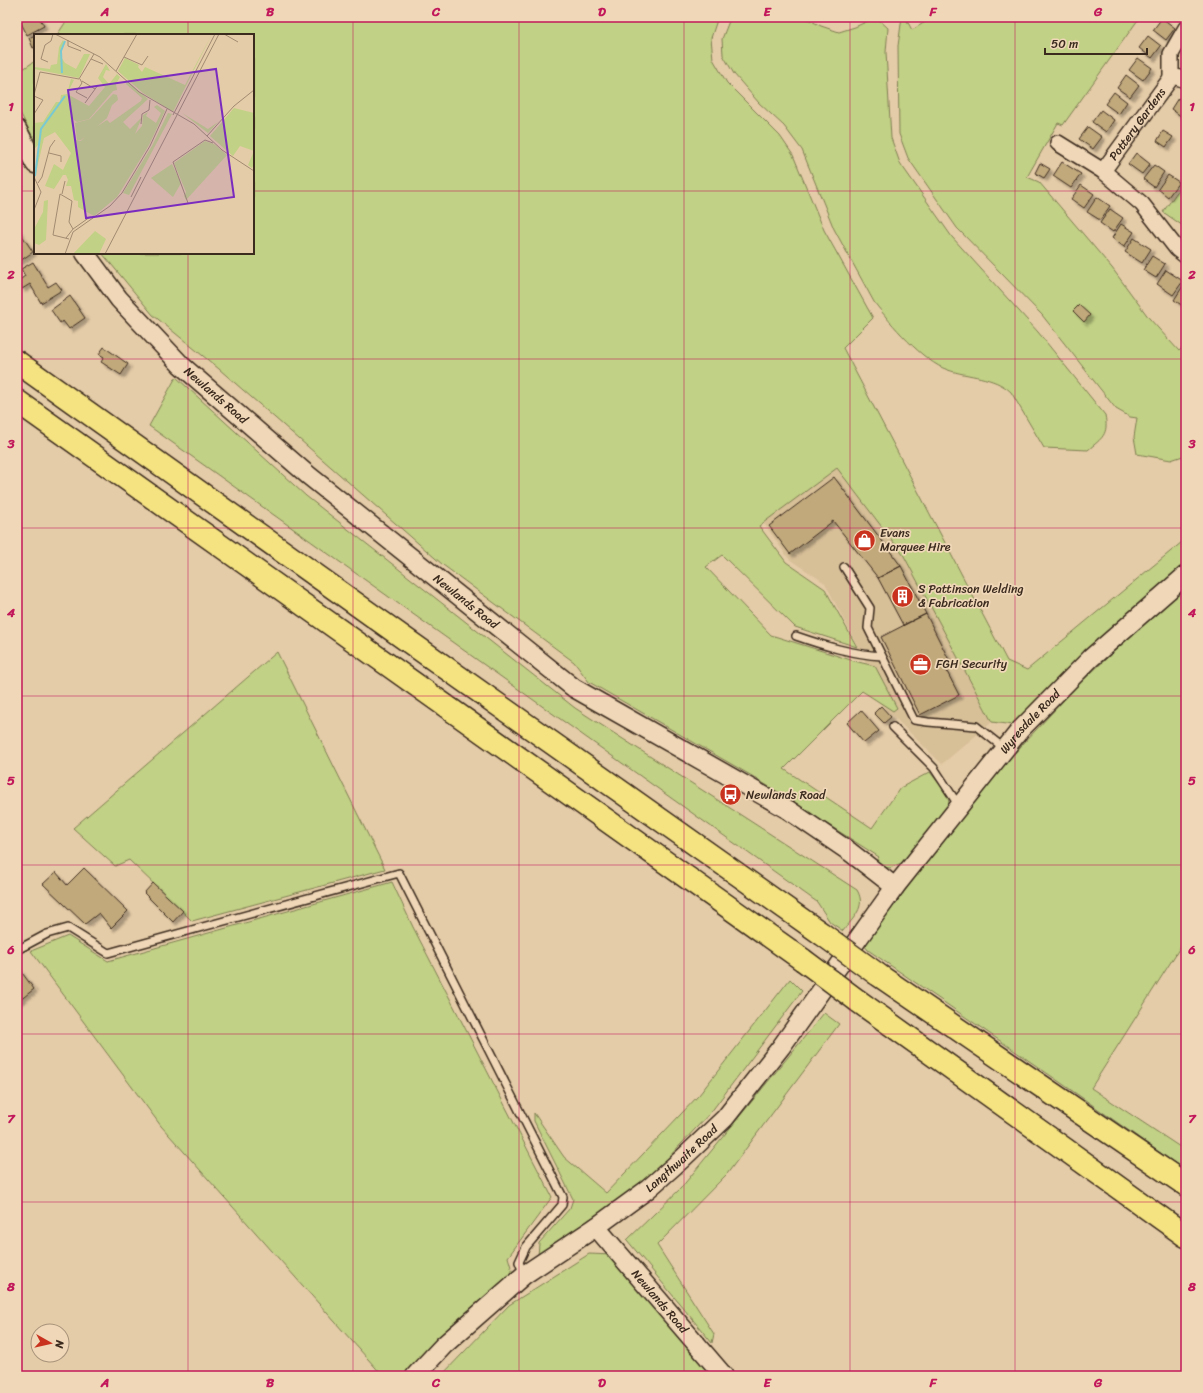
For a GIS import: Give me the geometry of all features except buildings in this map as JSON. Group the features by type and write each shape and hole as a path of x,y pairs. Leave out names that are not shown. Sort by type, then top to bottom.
{"highway":[{"path":"17,362 408,642 877,974 1186,1185"},
{"path":"17,401 803,960 1186,1236"}],"street":[{"name":"Pottery Gardens","path":"1103,171 1171,78 1171,54 1186,28"},
{"name":"Pottery Gardens","path":"1171,78 1175,77 1186,81"},
{"path":"17,129 34,162"},
{"name":"Pottery Gardens","path":"1058,143 1103,171 1142,204 1183,248"},
{"name":"Newlands Road","path":"86,254 120,300 181,365 308,475 574,688 787,809 850,852 895,888"},
{"name":"Wyresdale Road","path":"895,888 1020,730 1091,658 1186,575"},
{"name":"Langthwaite Road","path":"415,1376 444,1345 524,1275 596,1227 648,1189 682,1159 724,1118 781,1047 895,888"},
{"name":"Newlands Road","path":"596,1227 724,1376"}],"lane":[{"path":"844,567 870,608 868,628 914,720 976,726 1006,749"},
{"path":"796,636 830,648 864,655 882,656"},
{"path":"893,727 934,768 959,806"},
{"path":"17,950 47,934 68,928 108,953 399,874 564,1197 562,1205 526,1247 519,1262 524,1275"}],"shaded area":[{"path":"837,422 904,556 992,722 942,764 855,679 868,667 825,583 789,559 748,501"}],"green space":[{"path":"69,17 718,17 711,38 713,59 727,83 780,136 793,155 824,230 873,318 843,348 1007,661 1027,670 1182,542 1186,544 1186,568 1013,725 992,722 904,556 837,468 759,526 786,562 825,589 857,647 795,627 722,555 706,567 771,635 854,661 875,666 897,708 893,711 862,691 784,769 872,828 900,788 930,772 947,794 950,807 908,860 890,868 882,867 875,862 879,857 752,776 589,682 574,662 443,565 219,369 153,315 103,254 254,254 254,34 58,34"},
{"path":"735,17 804,17 821,26 839,32 855,27 876,17 888,28 886,52 891,138 900,163 952,237 1038,332 1105,415 1105,432 1101,439 1088,450 1044,448 1011,392 989,380 948,370 938,366 918,351 881,311 874,302 834,229 802,150 784,126 759,103 734,74 723,55 722,39 729,21"},
{"path":"902,17 905,17 912,30 930,19 929,17 1140,17 1063,125 1058,123 1027,177 1039,182 1112,268 1149,318 1179,351 1186,344 1186,455 1171,460 1137,454 1134,437 1137,418 1130,417 1116,409 1042,315 957,228 908,158 899,134 898,46"},
{"path":"34,62 34,139 17,107 17,73"},
{"path":"1186,179 1186,228 1163,212"},
{"path":"176,377 306,496 575,708 857,890 860,896 860,907 851,922 843,931 830,922 817,902 149,426"},
{"path":"1186,584 1186,938 1091,1088 1186,1151 1186,1171 868,950 864,945 972,802 1022,745 1076,687"},
{"path":"277,652 385,869 192,921 129,860 115,866 73,828"},
{"path":"392,882 413,927 552,1197 508,1257 513,1274 457,1324 451,1325 403,1376 383,1376 161,1126 31,951 68,936 108,961"},
{"path":"790,979 802,991 711,1112 653,1174 602,1220 538,1257 539,1243 570,1208 573,1199 534,1121 534,1113 564,1157 606,1193 699,1095"},
{"path":"824,1013 839,1024 727,1174 657,1245 714,1334 712,1343 627,1240 681,1188"},
{"path":"589,1254 612,1255 713,1376 441,1376 509,1305"}],"place":[{"name":"Evans Marquee Hire","path":"864,540"},
{"name":"S Pattinson Welding & Fabrication","path":"902,596"},
{"name":"FGH Security","path":"921,664"},
{"name":"Newlands Road","path":"730,795"}]}
